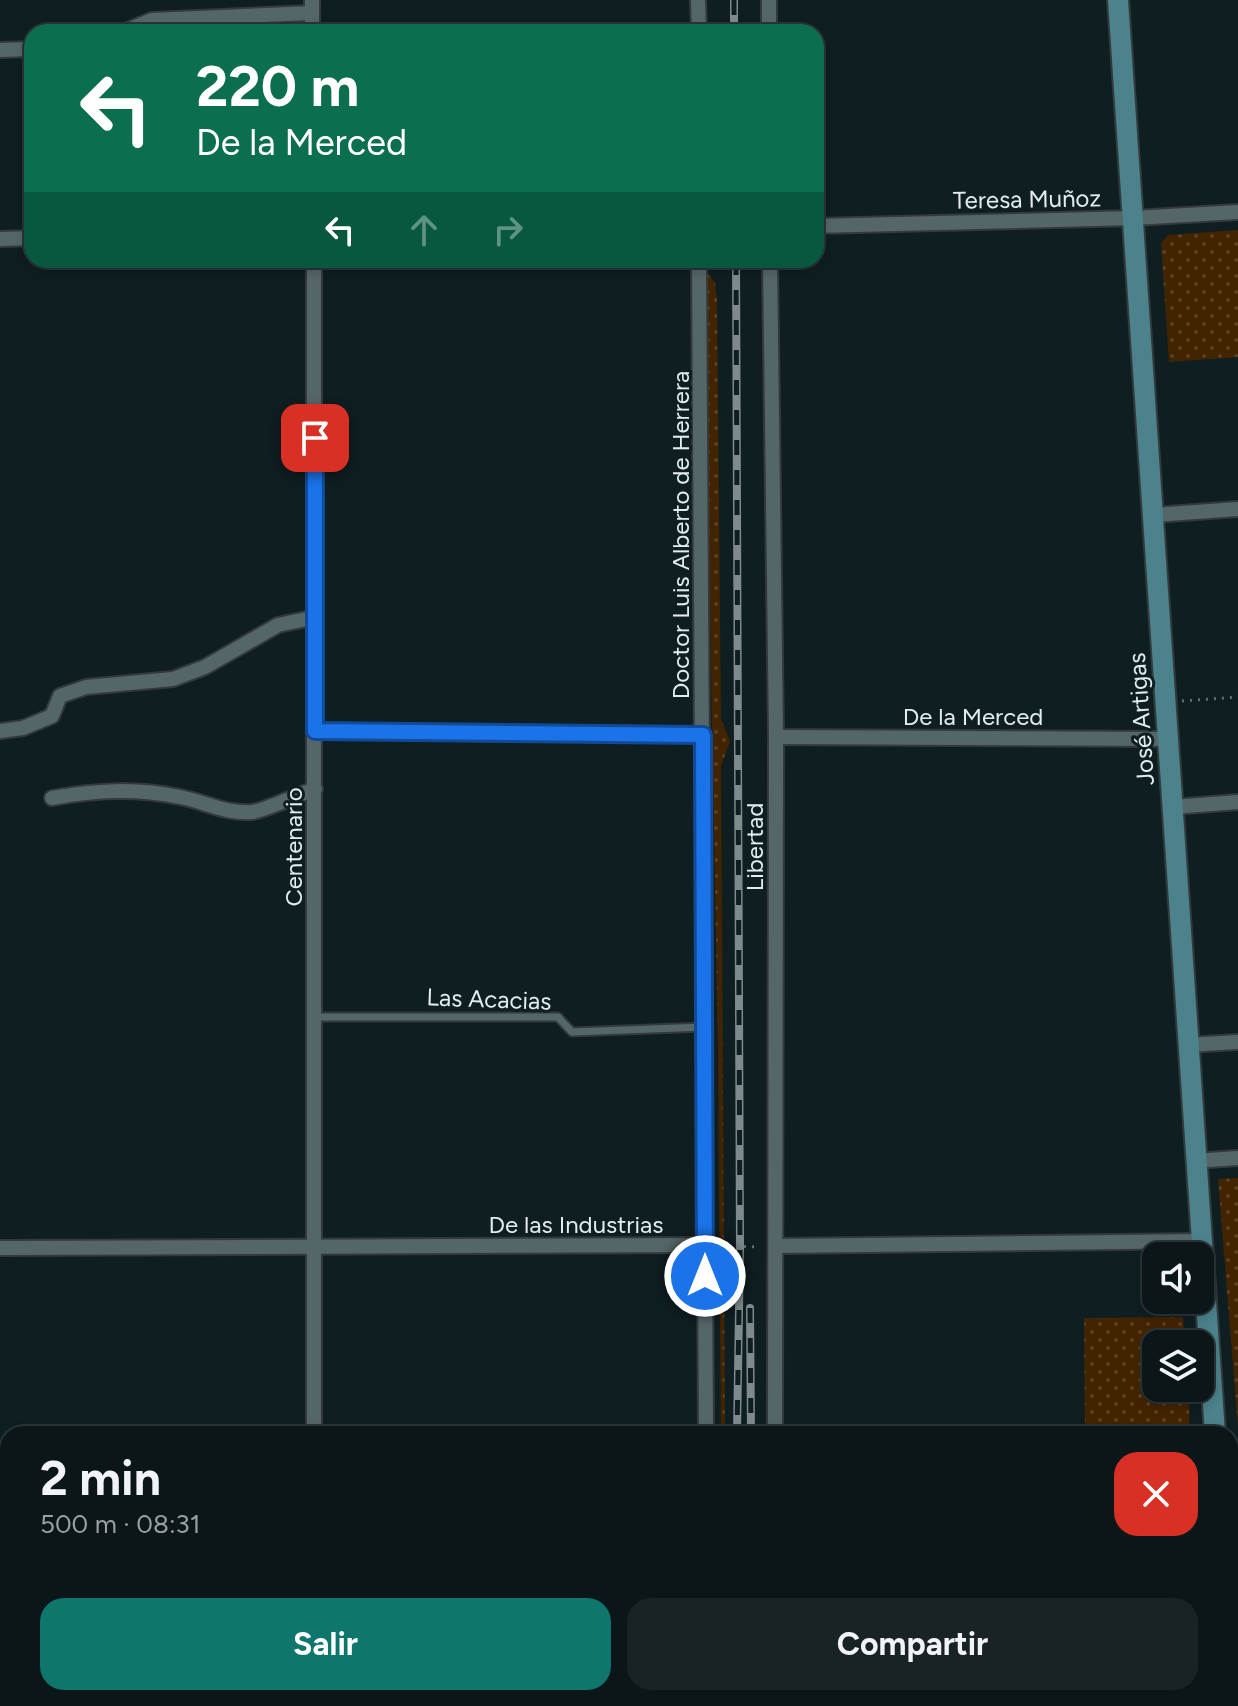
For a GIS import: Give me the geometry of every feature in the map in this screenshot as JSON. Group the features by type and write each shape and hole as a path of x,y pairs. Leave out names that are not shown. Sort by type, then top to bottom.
{"street":[{"path":"698,0 699,24"},
{"path":"769,0 769,24"},
{"name":"José Artigas","path":"1118,0 1214,1426"},
{"path":"142,24 152,20 312,6"},
{"path":"0,50 24,49"},
{"name":"Teresa Muñoz","path":"824,226 1134,218 1238,212"},
{"path":"0,239 24,238"},
{"name":"Centenario","path":"314,268 314,1426"},
{"name":"Doctor Luis Alberto de Herrera","path":"699,268 706,1426"},
{"name":"Libertad","path":"770,268 776,737 775,1426"},
{"path":"1154,515 1238,509"},
{"path":"0,731 23,728 52,716 60,696 86,687 173,679 205,667 278,625 316,617"},
{"path":"315,731 703,735"},
{"name":"De la Merced","path":"776,737 1169,739"},
{"path":"52,798 96,790 142,791 183,798 225,812 256,812 315,789"},
{"path":"1173,807 1238,802"},
{"path":"1187,1045 1238,1042"},
{"path":"1195,1161 1238,1158"},
{"path":"776,1246 1201,1241"},
{"name":"De las Industrias","path":"0,1248 704,1245"}],"lane":[{"name":"Las Acacias","path":"315,1017 558,1017 572,1032 704,1027"}],"path":[{"path":"1166,702 1238,697"},
{"path":"704,1245 776,1246"}],"shaded area":[{"path":"1238,230 1238,357 1169,362 1161,243 1168,235"},
{"path":"708,274 715,282 717,300 721,720 730,741 721,767 725,1426 721,1426 718,1048 704,279"},
{"path":"1238,1178 1238,1426 1238,1426 1218,1179"},
{"path":"1183,1317 1184,1330 1142,1330 1142,1402 1189,1402 1190,1426 1085,1426 1084,1318"}],"railway":[{"path":"734,0 734,24"},
{"path":"736,268 740,1248 737,1426"},
{"path":"750,1308 751,1426"}],"route":[{"path":"315,438 315,731 703,735 705,1276"}]}
